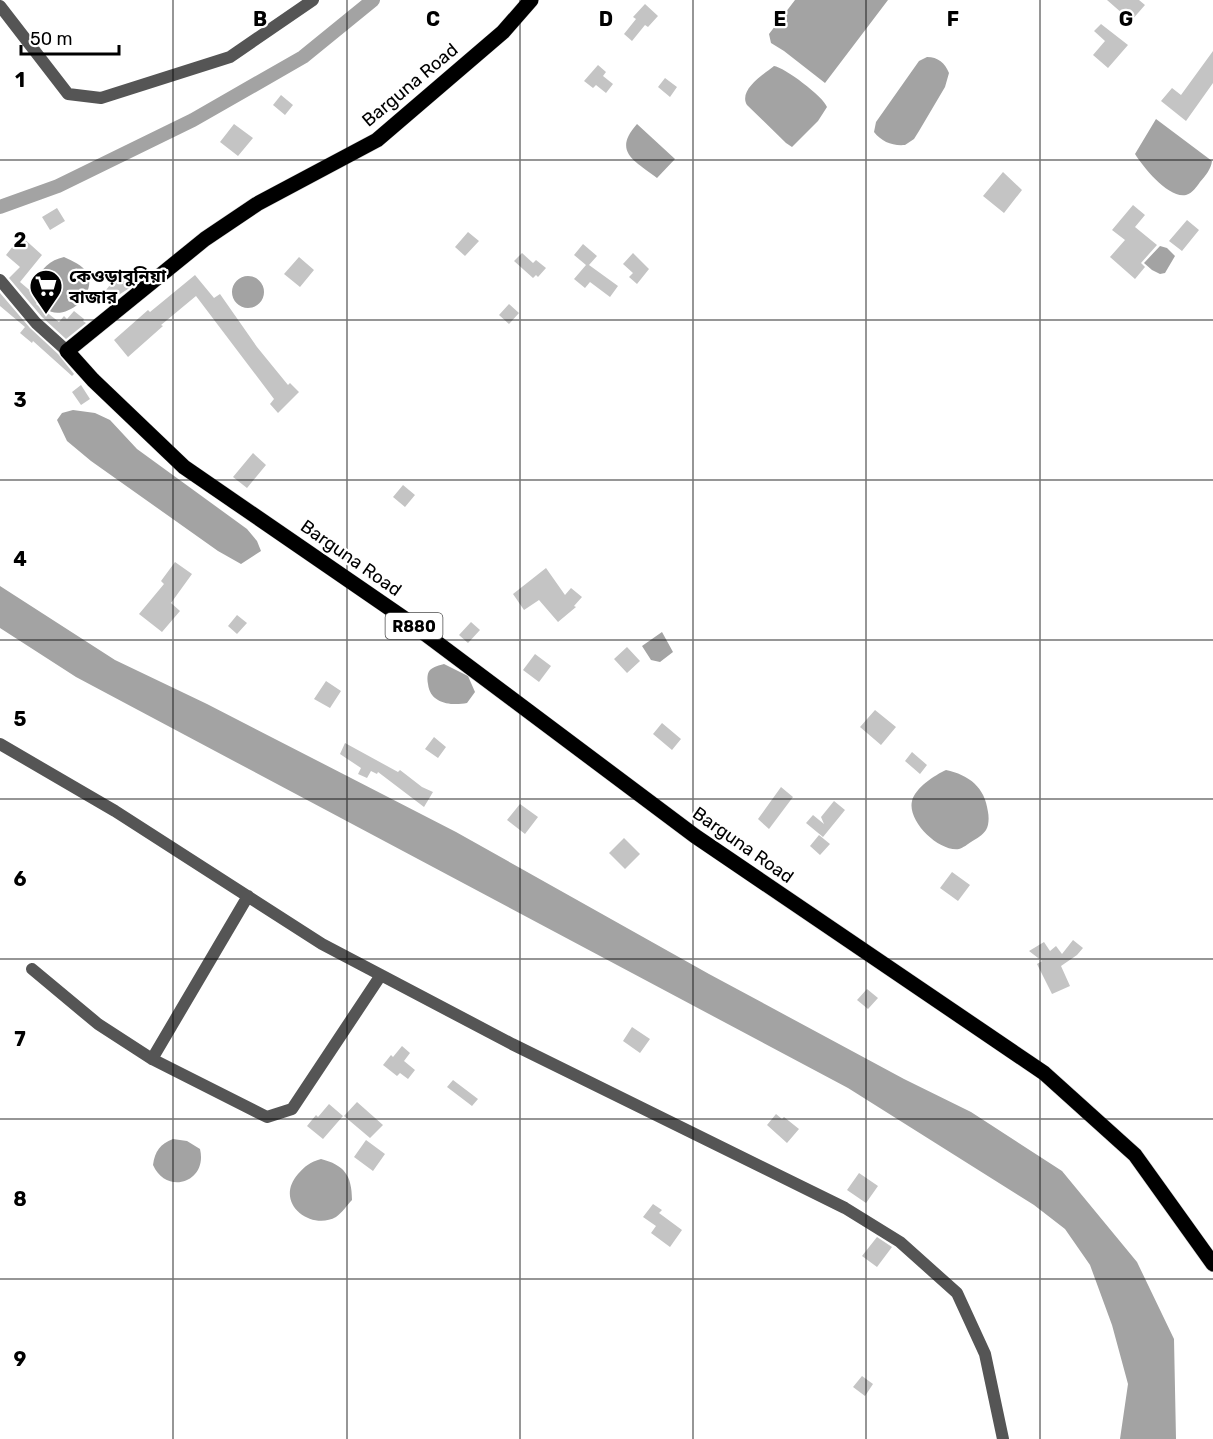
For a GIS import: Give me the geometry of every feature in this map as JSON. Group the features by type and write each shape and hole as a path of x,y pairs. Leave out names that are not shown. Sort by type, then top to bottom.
{"main road":[{"name":"Barguna Road","path":"531,0 504,32 377,140 256,204 204,239 67,351 93,380 184,467 408,621 695,836 1044,1073 1135,1155 1213,1264"}],"street":[{"path":"0,6 68,94 101,98 230,57 313,0"},
{"path":"0,280 36,323 67,351"},
{"path":"0,744 115,811 322,944 512,1044 845,1208 900,1242 957,1293 985,1354 1004,1439"},
{"path":"152,1059 248,896"},
{"path":"32,969 98,1024 152,1059 267,1117 292,1109 381,975"}],"shaded area":[{"path":"795,0 888,0 825,83 771,43 769,34"},
{"path":"927,57 938,59 947,69 949,73 945,87 914,139 905,145 888,143 874,132 876,122 919,61"},
{"path":"774,66 803,83 827,107 818,121 792,147 747,105 745,99 753,83"},
{"path":"1156,119 1212,161 1206,174 1186,195 1179,195 1165,187 1150,174 1135,154"},
{"path":"637,124 675,159 657,178 629,155 626,142"},
{"path":"1160,246 1167,248 1175,256 1165,273 1160,274 1144,263"},
{"path":"64,257 85,270 89,282 88,291 76,306 60,313 52,312 45,307 35,282 46,266"},
{"path":"248,276 259,281 264,292 259,303 248,308 237,303 232,292 237,281"},
{"path":"73,410 95,413 110,420 137,449 247,529 257,541 261,551 241,564 218,551 91,461 67,441 57,420 62,413"},
{"path":"0,586 115,660 207,704 456,832 709,974 904,1079 971,1112 1062,1171 1137,1262 1174,1339 1176,1439 1120,1439 1128,1384 1112,1325 1090,1265 1065,1229 1034,1205 848,1088 76,677 0,628"},
{"path":"662,632 673,652 660,662 651,660 642,646"},
{"path":"444,664 468,676 475,692 467,703 449,704 437,700 430,691 427,679 429,671"},
{"path":"946,770 969,779 979,789 988,812 989,819 985,832 959,849 943,846 926,834 919,826 912,809 912,801 917,791"},
{"path":"173,1139 187,1141 200,1149 201,1160 198,1170 185,1181 167,1180 159,1175 153,1165 159,1149"},
{"path":"321,1159 336,1164 345,1172 352,1191 352,1200 336,1217 316,1220 298,1212 292,1204 290,1195 291,1185 298,1174 314,1161"}],"building":[{"path":"1107,0 1139,0 1145,5 1131,21"},
{"path":"645,4 658,16 648,27 645,25 632,41 624,34 636,19 633,17"},
{"path":"1101,24 1128,45 1108,68 1093,55 1105,41 1094,31"},
{"path":"1213,51 1213,83 1186,121 1161,101 1172,88 1181,95"},
{"path":"598,65 606,72 603,76 613,84 606,93 596,85 593,88 584,81"},
{"path":"665,78 677,87 670,97 658,87"},
{"path":"281,95 293,105 285,115 273,105"},
{"path":"234,124 253,138 238,156 220,142"},
{"path":"1003,172 1022,190 1004,213 983,196"},
{"path":"1133,205 1145,215 1135,227 1157,245 1141,263 1145,267 1135,279 1110,257 1125,240 1112,230"},
{"path":"57,208 65,221 50,230 42,217"},
{"path":"1187,220 1199,230 1182,251 1169,241"},
{"path":"468,232 479,241 465,256 455,247"},
{"path":"21,236 42,255 20,282 40,299 36,304 59,322 64,316 67,319 74,311 86,323 66,339 42,317 9,278 20,267 6,255"},
{"path":"583,244 597,256 589,265 618,286 610,297 590,282 585,288 574,279 586,265 574,255"},
{"path":"522,253 533,263 536,260 546,268 538,277 536,275 533,278 514,261"},
{"path":"633,253 649,269 637,284 629,277 633,273 623,264"},
{"path":"299,257 314,270 300,287 284,274"},
{"path":"133,272 139,280 128,289 109,301 102,295 109,284"},
{"path":"195,275 214,298 220,294 257,347 288,385 290,383 299,392 278,413 270,404 274,399 196,296 128,357 114,340 148,310 150,312"},
{"path":"0,293 30,328 58,354 74,374 72,376 33,341 32,343 20,333 25,327 0,306"},
{"path":"509,304 519,313 509,324 499,315"},
{"path":"81,385 90,399 81,405 72,392"},
{"path":"253,453 266,465 247,488 233,477"},
{"path":"403,485 415,495 405,507 393,497"},
{"path":"175,562 192,574 171,603 180,611 162,632 139,614 164,584 161,581"},
{"path":"546,568 565,595 571,588 582,597 574,606 576,607 558,622 539,600 524,610 513,594"},
{"path":"237,615 247,623 237,634 228,626"},
{"path":"471,622 480,630 468,643 459,635"},
{"path":"627,647 640,661 627,673 614,659"},
{"path":"535,654 551,666 539,682 523,670"},
{"path":"326,681 341,691 330,708 314,699"},
{"path":"875,710 896,727 881,745 860,727"},
{"path":"662,723 681,739 672,750 653,734"},
{"path":"434,737 446,747 438,758 425,749"},
{"path":"345,743 398,772 400,770 422,787 433,792 424,807 378,772 377,774 371,771 367,778 358,774 361,768 340,754"},
{"path":"912,752 927,765 920,774 905,761"},
{"path":"781,787 793,797 769,829 758,819"},
{"path":"834,801 845,810 823,837 806,823 813,815 824,824 821,817"},
{"path":"520,804 538,817 525,834 507,820"},
{"path":"819,835 830,844 820,855 810,846"},
{"path":"624,838 640,854 625,869 609,853"},
{"path":"952,872 970,885 958,901 940,888"},
{"path":"1073,940 1083,948 1061,966 1070,986 1052,994 1037,964 1042,961 1029,951 1044,942 1050,951 1056,946 1062,954"},
{"path":"867,989 878,998 868,1009 857,1000"},
{"path":"632,1027 650,1039 640,1053 623,1041"},
{"path":"402,1046 410,1053 404,1061 415,1070 408,1079 400,1073 397,1076 383,1065"},
{"path":"453,1080 478,1099 472,1106 447,1087"},
{"path":"357,1102 383,1125 370,1138 344,1116"},
{"path":"329,1104 343,1116 323,1139 307,1126"},
{"path":"776,1114 782,1119 784,1117 799,1129 787,1143 767,1125"},
{"path":"366,1140 385,1154 373,1171 354,1157"},
{"path":"859,1173 878,1186 866,1203 847,1190"},
{"path":"653,1204 662,1210 659,1213 682,1230 670,1247 651,1233 656,1226 643,1217"},
{"path":"877,1237 892,1247 877,1267 862,1256"},
{"path":"862,1376 873,1384 865,1396 853,1387"}],"waterway":[{"path":"0,207 58,186 193,120 303,57 373,0"}],"place":[{"name":"কেওড়াবুনিয়া বাজার","path":"46,315"}]}
